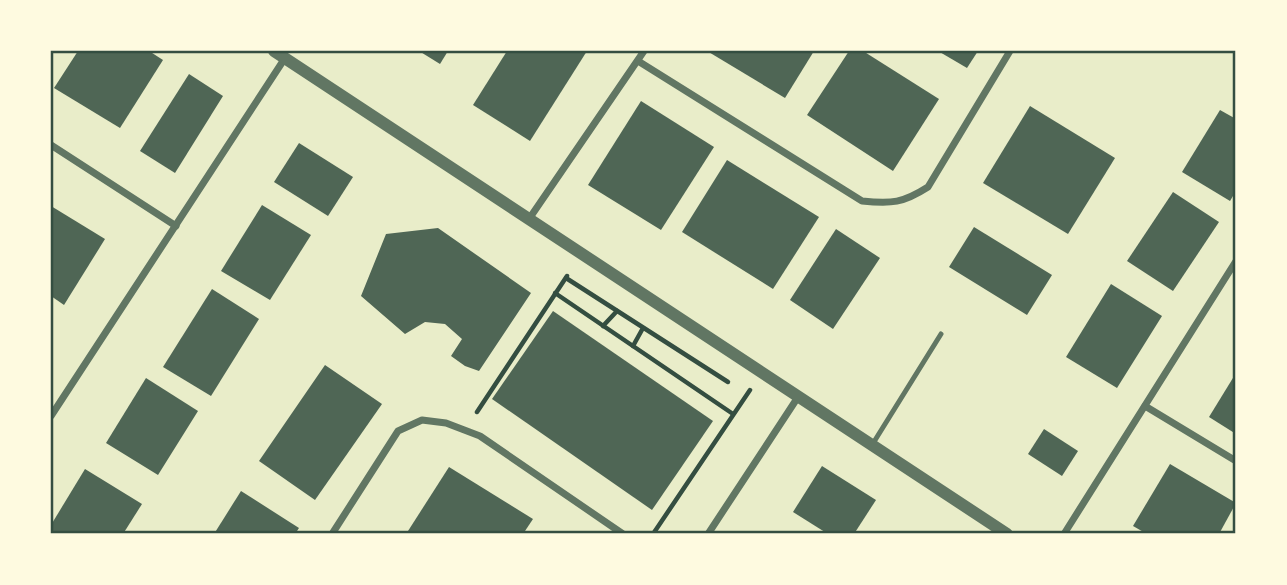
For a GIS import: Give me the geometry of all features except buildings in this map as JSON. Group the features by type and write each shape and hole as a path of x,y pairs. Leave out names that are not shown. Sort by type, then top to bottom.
{"street":[{"path":"274,51 1007,534"},
{"path":"529,219 644,51"},
{"path":"638,61 862,201 887,204 908,200 928,187 1010,51"},
{"path":"51,416 285,58"},
{"path":"51,145 176,226"},
{"path":"1064,534 1236,261"},
{"path":"708,534 798,397"},
{"path":"1145,406 1236,461"},
{"path":"332,534 398,431 422,420 446,423 480,436 623,534"}],"lane":[{"path":"872,445 941,334"}],"path":[{"path":"465,430 582,254"},
{"path":"566,278 784,418"},
{"path":"555,293 733,414"},
{"path":"603,326 617,311"},
{"path":"633,346 643,328"},
{"path":"653,534 762,373"}]}
